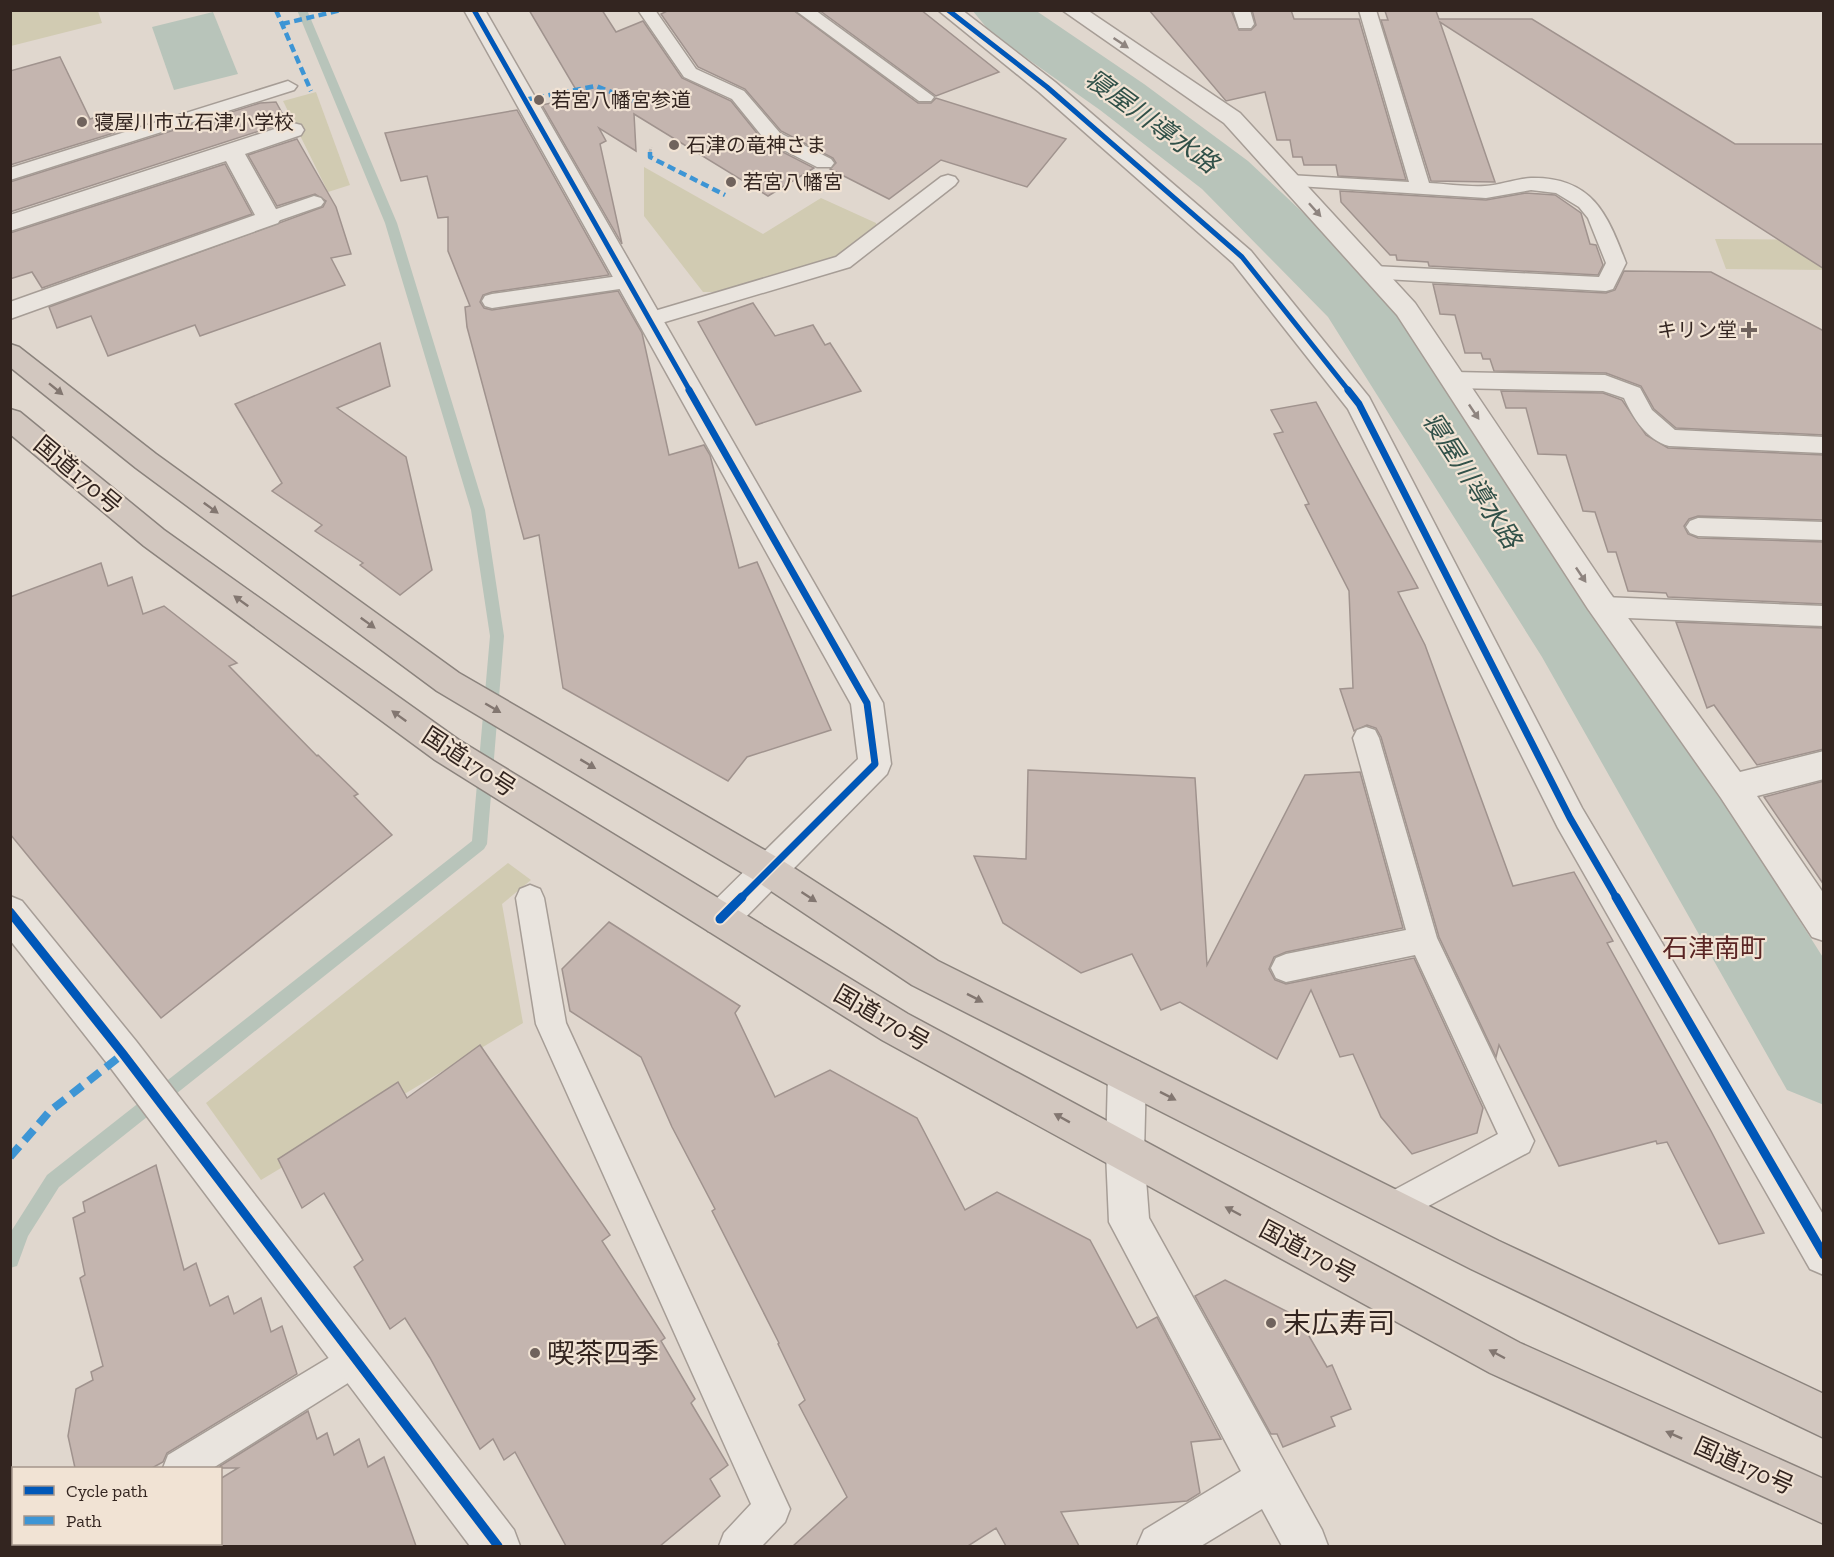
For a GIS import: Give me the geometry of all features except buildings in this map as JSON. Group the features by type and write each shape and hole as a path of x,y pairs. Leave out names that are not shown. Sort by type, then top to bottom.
{"highway":[{"path":"10,353 146,461 448,682 768,870 925,973 1393,1209 1824,1417"},
{"name":"国道170号","path":"10,419 154,538 447,750 895,1027 1504,1358 1824,1502"}],"street":[{"path":"474,10 626,282 867,703 875,764 720,920"},
{"path":"948,10 1047,87 1242,257 1359,404 1570,818 1824,1254"},
{"path":"1072,10 1232,118 1406,309 1603,607 1733,788 1824,925"},
{"path":"10,224 293,130"},
{"path":"10,311 269,218 232,151"},
{"path":"1733,788 1824,765"},
{"path":"10,912 498,1546"},
{"path":"1127,1075 1125,1153 1129,1222 1306,1546"},
{"path":"1160,1546 1269,1479"}],"lane":[{"path":"646,10 690,73 738,95 773,137 824,163"},
{"path":"803,10 925,97"},
{"path":"1367,10 1421,188"},
{"path":"10,174 288,86"},
{"path":"648,320 843,262 948,181"},
{"path":"1289,181 1486,192 1515,183 1552,186 1578,194 1596,215 1616,263 1606,284 1373,273"},
{"path":"269,218 314,202"},
{"path":"492,301 626,282"},
{"path":"1453,380 1605,383 1632,393 1643,415 1669,438 1824,445"},
{"path":"1698,527 1824,531"},
{"path":"1603,607 1824,616"},
{"path":"1366,738 1423,940 1518,1142 1393,1209"},
{"path":"530,898 551,1024 772,1509 737,1546"},
{"path":"1286,968 1423,940"},
{"path":"183,1467 355,1359"}],"path":[{"path":"650,152 651,147"}],"shaded area":[{"path":"11,10 98,11 102,23 11,46"},
{"path":"213,12 238,74 174,90 152,27"},
{"path":"316,92 350,185 328,192 283,101"},
{"path":"644,167 763,234 821,198 876,223 877,228 837,257 715,292 703,292 644,216"},
{"path":"1715,239 1823,240 1823,270 1726,269"},
{"path":"508,863 531,880 502,904 523,1023 261,1180 206,1103"}],"waterway":[{"path":"10,1259 21,1230 53,1181 479,844 497,636 478,510 391,223 302,10"},
{"name":"寝屋川導水路","path":"1001,10 1012,21 1122,97 1225,175 1353,300 1572,633 1824,1054"}],"marked path":[{"path":"276,10 311,91"},
{"path":"282,24 341,10"},
{"path":"524,100 596,86 647,106"},
{"path":"650,152 650,157 725,195"},
{"path":"10,1157 50,1111 123,1054"}],"cycle path":[{"path":"474,10 867,703 875,764 720,919"},
{"path":"948,10 1047,87 1242,257 1359,404 1570,818 1824,1255"},
{"path":"10,912 123,1054 498,1546"}],"place":[{"name":"若宮八幡宮参道","path":"539,100"},
{"name":"寝屋川市立石津小学校","path":"82,122"},
{"name":"石津の竜神さま","path":"674,145"},
{"name":"若宮八幡宮","path":"731,182"},
{"name":"キリン堂","path":"1749,330"},
{"name":"末広寿司","path":"1271,1323"},
{"name":"喫茶四季","path":"535,1353"}],"district":[{"name":"石津南町","path":"1714,948"}]}
